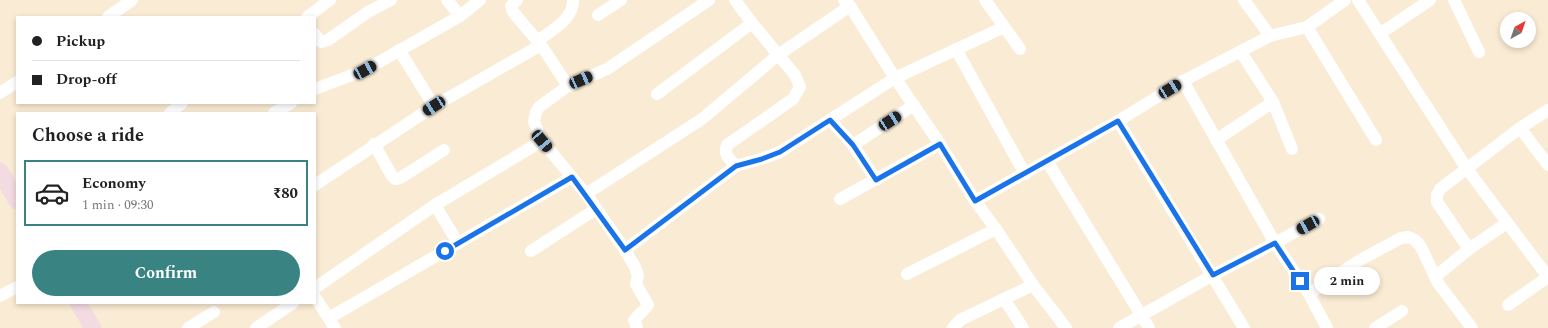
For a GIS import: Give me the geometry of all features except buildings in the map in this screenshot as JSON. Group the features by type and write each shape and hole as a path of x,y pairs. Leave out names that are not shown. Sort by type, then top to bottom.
{"main road":[{"path":"0,172 16,199"},
{"path":"79,304 93,328"}],"street":[{"path":"109,16 132,0"},
{"path":"308,16 330,0"},
{"path":"316,35 321,42 328,40 368,12 390,0"},
{"path":"447,0 460,16"},
{"path":"316,85 365,70 460,16 480,0"},
{"path":"518,0 511,6 513,12 539,43 568,86"},
{"path":"316,184 374,144 539,43 564,21 570,13 573,0"},
{"path":"598,15 621,0"},
{"path":"637,328 634,320 645,310 648,305 636,284 638,276 635,267 586,194 542,141 534,122 536,112 539,107 568,86 606,69 709,0"},
{"path":"735,0 795,75 800,87 793,99 727,145 725,154 736,166"},
{"path":"985,0 1020,50"},
{"path":"1244,0 1270,36"},
{"path":"975,201 1118,121 1183,81 1270,36 1307,26 1345,0"},
{"path":"1358,0 1381,33 1467,169 1507,223 1543,261 1548,277 1508,305"},
{"path":"1381,33 1430,0"},
{"path":"1454,0 1479,52"},
{"path":"586,194 702,119 778,55 847,3 895,78 940,144 975,201 996,229 1033,285 1066,328"},
{"path":"657,94 752,23"},
{"path":"1307,26 1376,140"},
{"path":"625,250 736,166 762,159 780,152 895,78 1004,27"},
{"path":"956,49 1025,174"},
{"path":"399,50 434,106"},
{"path":"1240,52 1273,102 1292,149"},
{"path":"1183,81 1275,243 1328,328"},
{"path":"0,93 16,83"},
{"path":"1216,140 1273,102"},
{"path":"171,112 181,104"},
{"path":"853,145 914,105"},
{"path":"1469,249 1437,202 1437,195 1440,189 1520,128 1548,110"},
{"path":"830,120 853,145 876,180"},
{"path":"1118,121 1244,328"},
{"path":"1520,128 1548,165"},
{"path":"316,287 435,205 542,141"},
{"path":"374,144 395,179 400,178 444,150"},
{"path":"840,199 940,144"},
{"path":"1047,161 1149,328"},
{"path":"316,299 332,323 458,244 572,177"},
{"path":"435,205 458,244"},
{"path":"531,251 596,209"},
{"path":"1119,328 1213,275 1319,219"},
{"path":"1435,277 1469,249 1507,223"},
{"path":"907,274 996,229"},
{"path":"1308,294 1360,260 1401,238 1409,237 1415,240 1421,247 1444,292 1472,328"},
{"path":"953,328 960,320 1033,285"},
{"path":"0,296 16,288"},
{"path":"1004,299 1023,328"},
{"path":"256,328 292,304"},
{"path":"1375,328 1402,311"},
{"path":"188,328 214,312"}],"route":[{"path":"445,251 572,177 586,194 625,250 736,166 762,159 780,152 830,120 853,145 876,180 940,144 975,201 1118,121 1213,275 1275,243 1300,281"}]}
